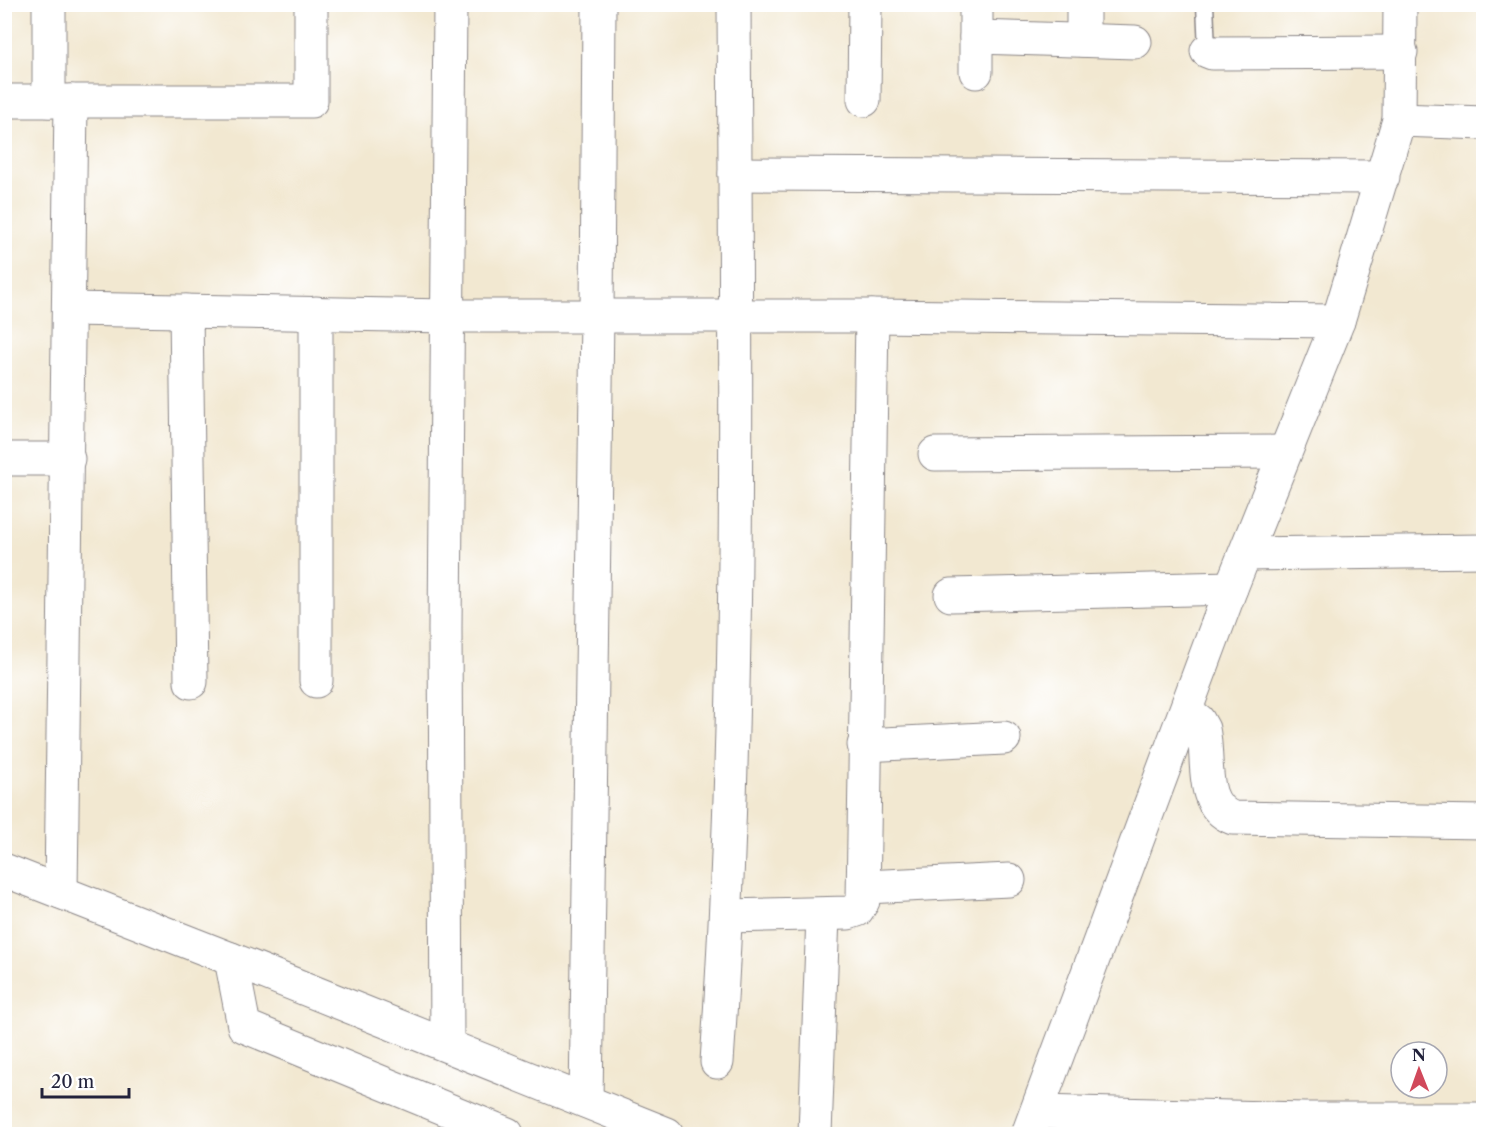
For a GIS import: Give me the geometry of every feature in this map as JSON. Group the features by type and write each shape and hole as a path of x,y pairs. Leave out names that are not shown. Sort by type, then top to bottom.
{"street":[{"path":"49,4 60,101 69,309 61,892"},
{"path":"4,102 311,101 311,4"},
{"path":"447,1044 445,629 450,4"},
{"path":"586,1101 599,4"},
{"path":"717,1062 727,916 736,316 734,4"},
{"path":"864,100 865,4"},
{"path":"976,4 976,72"},
{"path":"1083,4 1083,40"},
{"path":"1400,4 1399,120 1338,321 1231,588 1034,1123 1304,1127 1484,1119"},
{"path":"976,37 1135,42"},
{"path":"1207,51 1212,53 1401,52"},
{"path":"1399,120 1484,123"},
{"path":"735,174 1383,177"},
{"path":"69,309 448,316 872,316 1338,321"},
{"path":"186,311 191,682"},
{"path":"316,313 316,681"},
{"path":"727,916 823,915 857,910 863,900 872,316"},
{"path":"935,454 1285,452"},
{"path":"4,459 68,459"},
{"path":"1246,554 1484,551"},
{"path":"951,595 1231,588"},
{"path":"1186,713 1198,720 1203,729 1211,798 1222,814 1233,818 1484,822"},
{"path":"864,746 1004,738"},
{"path":"4,870 447,1044 667,1134"},
{"path":"865,887 1009,880"},
{"path":"815,1134 823,915"},
{"path":"231,959 244,1026 507,1134"}],"lane":[{"path":"1205,4 1207,51"}]}
